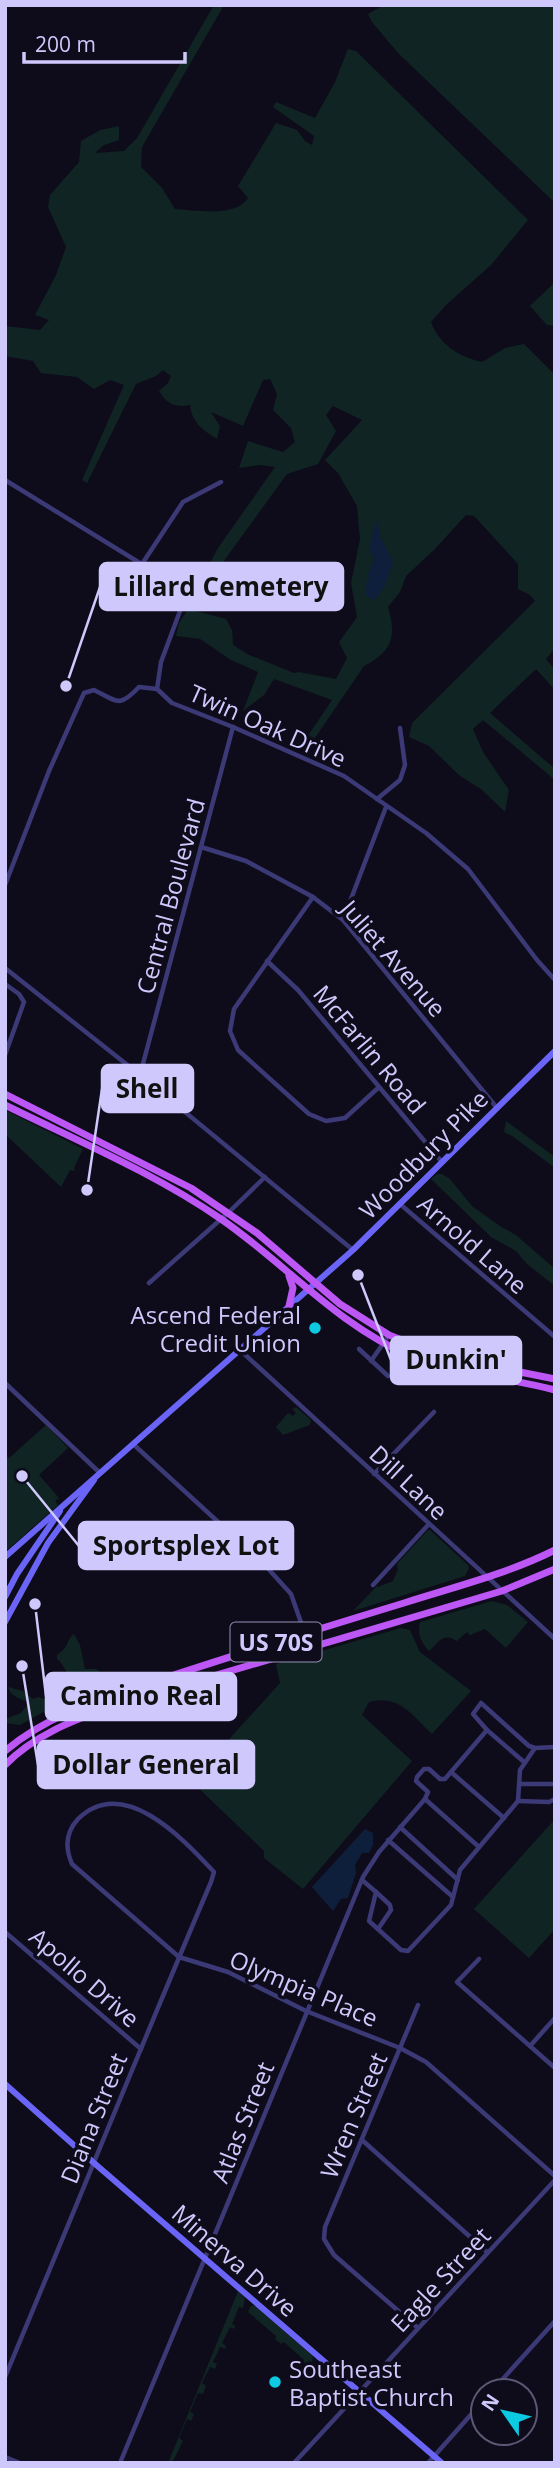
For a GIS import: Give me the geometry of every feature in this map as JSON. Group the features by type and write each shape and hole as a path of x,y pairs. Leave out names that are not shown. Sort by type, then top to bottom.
{"main road":[{"path":"5,1094 156,1168 229,1212 340,1304 389,1335 445,1357 555,1379"},
{"path":"5,1105 155,1180 222,1219 336,1314 384,1343 412,1357 442,1366 555,1390"},
{"path":"288,1272 293,1288 289,1306"},
{"name":"US 70S","path":"5,1751 47,1721 76,1708 304,1633 487,1577 555,1550"},
{"name":"US 70S","path":"6,1762 45,1734 116,1705 502,1591 555,1569"}],"street":[{"name":"Twin Oak Drive","path":"5,480 174,583 183,596 183,603 161,662 157,690 172,703 344,776 426,833 468,869 537,960 555,979"},
{"path":"142,564 183,502 221,482"},
{"path":"5,885 49,771 84,693 94,690 119,702 127,700 139,687 157,690"},
{"name":"Central Boulevard","path":"139,1075 233,727"},
{"path":"377,799 400,780 405,765 400,728"},
{"path":"343,920 386,807"},
{"name":"Juliet Avenue","path":"201,847 246,861 313,897 343,920 497,1108"},
{"path":"313,897 234,1009 230,1031 238,1050 309,1114 326,1121 345,1118 378,1088"},
{"name":"McFarlin Road","path":"267,961 298,990 442,1163"},
{"path":"5,968 353,1250"},
{"path":"5,984 19,993 24,1002 5,1055"},
{"name":"Woodbury Pike","path":"94,1480 353,1250 555,1051"},
{"path":"149,1283 265,1177"},
{"name":"Arnold Lane","path":"400,1204 555,1337"},
{"path":"371,1361 389,1335"},
{"path":"359,1349 388,1376"},
{"name":"Dill Lane","path":"240,1350 555,1639"},
{"path":"5,1384 101,1473"},
{"path":"374,1474 434,1412"},
{"path":"133,1444 265,1565 291,1594 311,1649"},
{"path":"5,1557 94,1480"},
{"path":"5,1622 53,1535 94,1480"},
{"path":"5,1597 17,1574 63,1506"},
{"path":"373,1586 429,1524"},
{"path":"45,1531 53,1535"},
{"path":"21,1543 45,1531"},
{"path":"524,1762 473,1714 481,1703 529,1745 535,1748 555,1747"},
{"path":"479,1847 425,1799 428,1793 416,1781 416,1777 424,1769 429,1769 440,1779 445,1779 487,1730"},
{"path":"376,1892 369,1921 401,1950 408,1951 451,1905 460,1870 518,1801 520,1770 535,1748"},
{"path":"451,1772 504,1818"},
{"path":"519,1784 555,1784"},
{"name":"Atlas Street","path":"120,2463 362,1880 388,1840 425,1799"},
{"path":"518,1801 549,1802 555,1799"},
{"name":"Diana Street","path":"5,2376 214,1872 155,1817 131,1806 109,1805 96,1808 75,1822"},
{"name":"Olympia Place","path":"75,1822 68,1836 67,1852 72,1864 179,1957 228,1972 306,2011 400,2048 426,2062 555,2178"},
{"path":"400,1827 458,1880"},
{"path":"388,1840 453,1897"},
{"path":"362,1880 390,1905 391,1910 378,1929"},
{"name":"Apollo Drive","path":"5,1932 141,2049"},
{"path":"479,1959 457,1982 555,2068"},
{"name":"Wren Street","path":"418,2005 325,2227 324,2239 334,2255 418,2328"},
{"path":"530,2046 555,2018"},
{"name":"Minerva Drive","path":"5,2084 442,2463"},
{"path":"362,2140 487,2252"},
{"name":"Eagle Street","path":"294,2463 555,2178"},
{"path":"505,2377 555,2321"},
{"path":"428,2463 469,2417"},
{"path":"5,2457 20,2463"}],"green space":[{"path":"214,5 224,5 142,147 141,167 162,188 175,209 224,211 242,204 248,198 238,186 276,123 297,130 305,141 312,145 314,136 273,107 276,102 315,118 335,82 348,49 356,51 528,220 491,265 431,322 439,337 465,357 482,362 505,348 524,344 555,375 555,648 546,659 555,670 555,690 536,669 490,713 555,769 555,780 483,720 473,729 483,752 509,790 505,812 481,789 460,776 429,746 409,737 412,723 535,601 518,589 518,564 474,516 466,515 406,576 400,592 388,607 392,635 386,649 364,666 306,751 299,749 332,700 274,679 264,695 243,711 258,672 231,660 200,639 176,636 179,623 188,609 226,619 232,630 233,645 247,654 294,673 336,679 347,658 339,642 357,617 351,583 360,539 357,506 338,473 325,460 362,420 333,406 326,415 336,431 318,464 287,474 205,587 199,584 218,548 275,467 260,465 239,468 248,441 283,452 295,442 291,428 273,410 277,394 270,379 263,380 243,426 211,412 220,426 217,439 196,421 190,405 180,406 165,399 159,391 171,376 163,370 156,376 136,384 87,483 82,480 124,385 110,380 94,389 77,377 41,373 33,361 5,356 5,326 40,330 49,320 35,315 56,275 66,247 48,207 50,195 79,162 81,141 100,130 119,126 119,140 104,145 95,153 124,151 137,138"},
{"path":"384,5 555,5 555,203 398,53 368,14"},
{"path":"555,282 555,326 547,325 530,306"},
{"path":"5,1110 83,1149 75,1171 70,1170 61,1187 5,1134"},
{"path":"506,1121 555,1157 555,1168 504,1132"},
{"path":"437,1174 450,1179 472,1206 516,1235 555,1269 555,1286 527,1264 516,1251 491,1237 431,1179"},
{"path":"296,1407 311,1420 310,1425 283,1435 276,1427 288,1413 293,1416 296,1413 292,1409"},
{"path":"46,1425 68,1448 39,1475 59,1498 55,1501 58,1505 5,1552 5,1455 9,1458"},
{"path":"428,1530 468,1565 465,1576 353,1611 377,1586 393,1581 398,1569 397,1564"},
{"path":"492,1601 507,1605 528,1622 506,1648 485,1629 470,1635 467,1632 457,1641 445,1638 429,1651 424,1645 419,1634 420,1622"},
{"path":"401,1628 410,1630 420,1652 471,1691 432,1734 411,1713 397,1704 380,1700 369,1702 362,1715 412,1761 303,1889 264,1858 264,1851 191,1781 280,1683 276,1664"},
{"path":"74,1634 80,1645 85,1669 99,1671 99,1677 92,1685 78,1685 57,1659 57,1655"},
{"path":"8,1687 23,1691 33,1699 38,1697 55,1702 54,1706 20,1725 5,1723 5,1719 21,1713 29,1703 14,1696"},
{"path":"555,1819 555,1929 529,1958 474,1909"},
{"path":"238,2291 245,2298 243,2308 239,2307 232,2324 234,2329 230,2327 222,2343 226,2346 225,2349 220,2347 213,2362 217,2364 215,2369 210,2367 202,2383 206,2386 203,2394 198,2393 190,2412 194,2414 191,2421 187,2419 179,2438 183,2441 172,2463 168,2463"},
{"path":"254,2305 313,2356 312,2363 302,2363 304,2360 284,2342 281,2344 275,2339 276,2336 248,2312"}],"water":[{"path":"376,521 380,537 393,562 383,589 372,600 365,593 365,584 374,559 369,548"},
{"path":"365,1829 373,1833 373,1845 369,1853 362,1853 355,1865 356,1873 348,1898 341,1899 333,1911 312,1887"}],"place":[{"name":"Lillard Cemetery","path":"66,686"},
{"name":"Shell","path":"87,1190"},
{"name":"Dunkin'","path":"358,1275"},
{"name":"Ascend Federal Credit Union","path":"315,1328"},
{"name":"Sportsplex Lot","path":"22,1476"},
{"name":"Camino Real","path":"35,1604"},
{"name":"Dollar General","path":"22,1666"},
{"name":"Southeast Baptist Church","path":"275,2382"}]}
